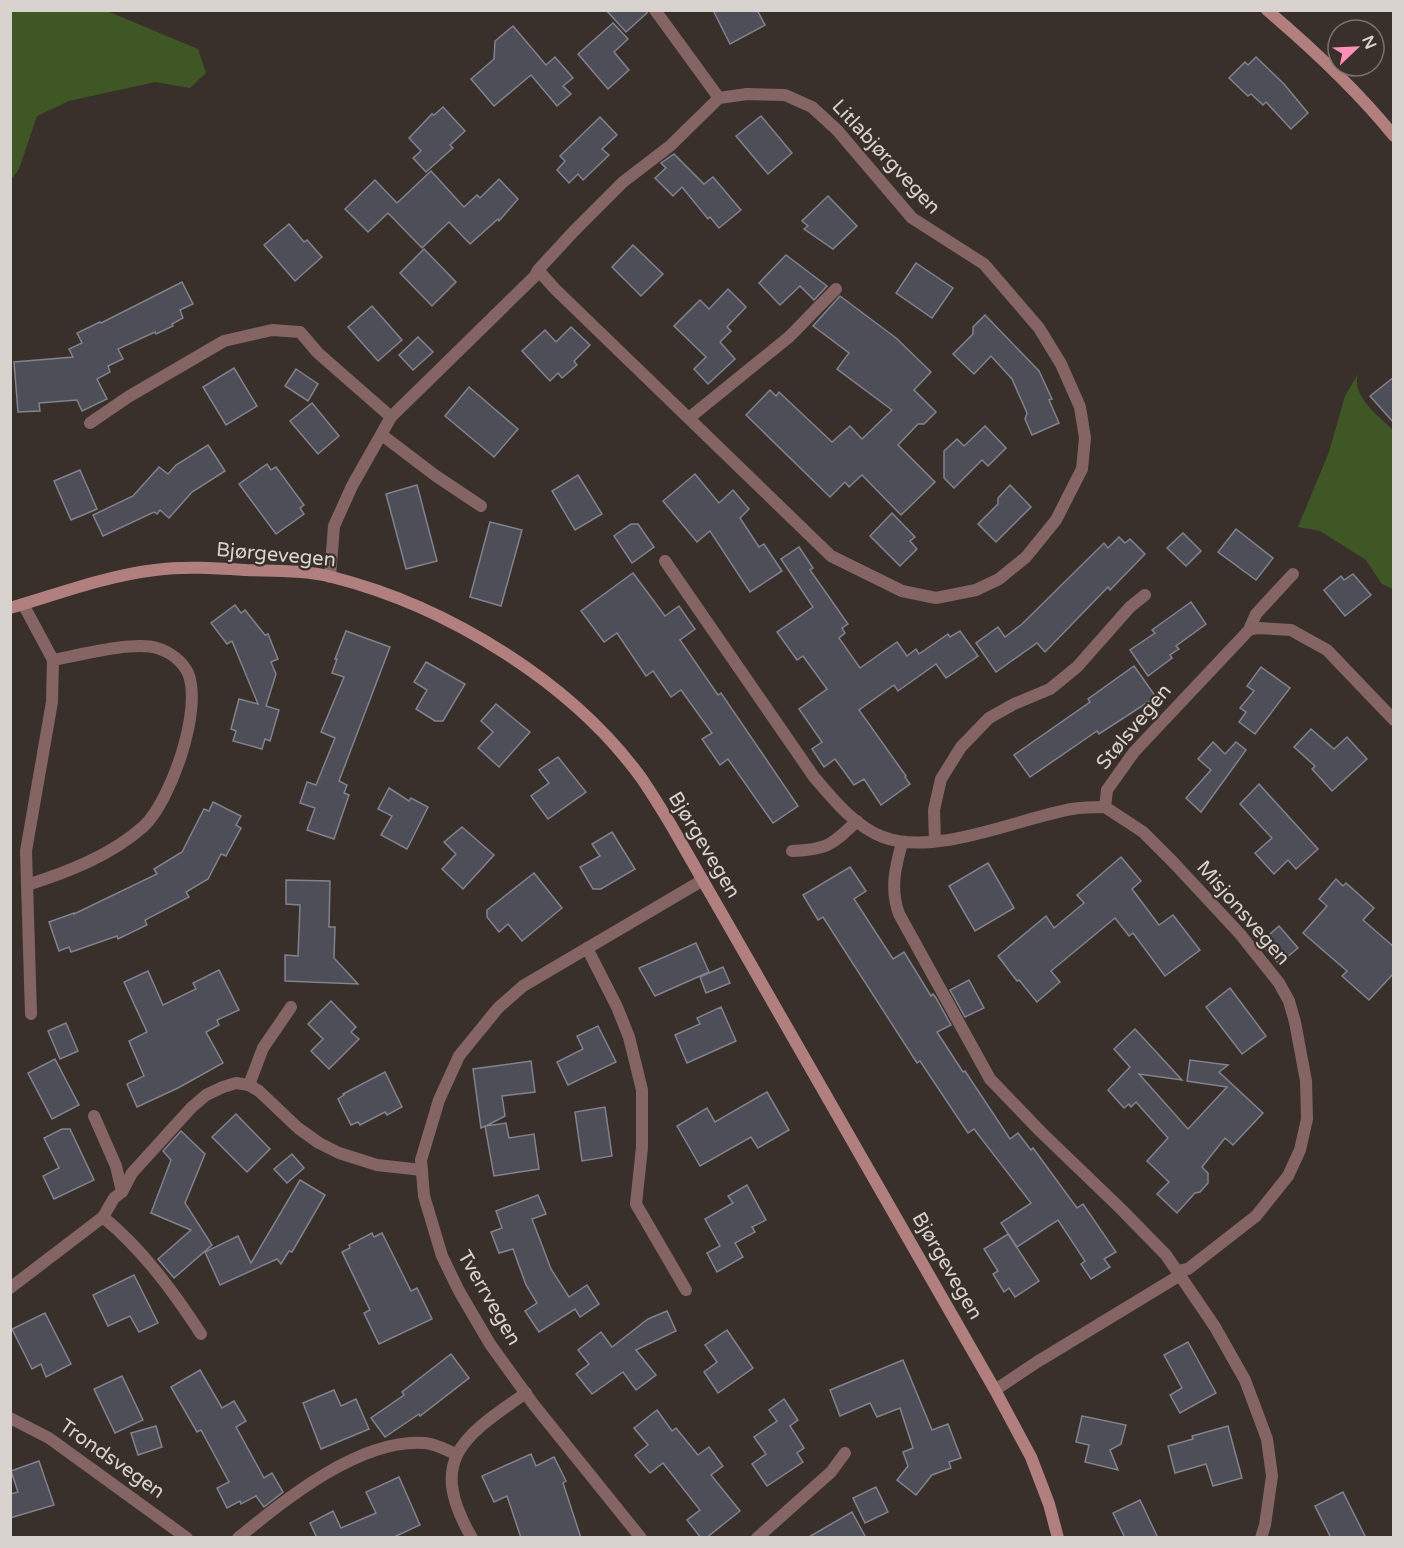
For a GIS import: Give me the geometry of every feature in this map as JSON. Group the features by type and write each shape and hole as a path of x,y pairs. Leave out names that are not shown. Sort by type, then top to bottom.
{"street":[{"path":"330,577 334,526 352,486 391,417 535,276 574,231 623,182 670,146 719,98 655,10"},
{"path":"1267,10 1333,69 1365,101 1394,136"},
{"name":"Litlabjørgvegen","path":"538,270 831,556 902,591 936,598 976,590 999,579 1026,557 1056,520 1082,470 1085,438 1080,407 1061,364 1040,328 984,264 912,218 837,130 812,107 785,95 747,94 719,98"},
{"path":"689,418 789,337 836,290"},
{"path":"90,423 128,397 224,341 272,330 300,332 318,353 391,417"},
{"path":"382,435 436,476 481,506"},
{"path":"664,561 814,777 836,803 856,821 881,837 902,843 935,841 996,830 1073,808 1105,807"},
{"name":"Bjørgevegen","path":"31,1014 26,851 52,702 53,660 17,606 100,581 154,570 196,567 293,572 330,577 370,589 436,615 512,657 550,684 600,731 641,778 703,880 995,1390 1031,1457 1049,1504 1058,1538"},
{"name":"Stølsvegen","path":"1105,807 1107,790 1134,752 1249,630 1256,614 1293,574"},
{"path":"935,841 934,810 940,779 961,747 989,718 1014,704 1050,689 1077,667 1130,607 1145,595"},
{"path":"1249,630 1258,628 1291,630 1327,650 1394,720"},
{"path":"27,885 103,854 146,824 165,796 189,727 191,695 188,675 184,667 166,651 143,647 53,660"},
{"name":"Misjonsvegen","path":"995,1390 1177,1277 1178,1271 1188,1269 1256,1216 1288,1176 1300,1150 1307,1119 1306,1081 1295,1022 1289,1001 1279,983 1240,934 1158,847 1143,832 1105,807"},
{"path":"792,851 830,846 856,821"},
{"path":"902,843 894,876 899,914 995,1085 1167,1255 1215,1327 1245,1380 1267,1438 1272,1476 1261,1538"},
{"name":"Tverrvegen","path":"641,1538 490,1344 442,1256 424,1196 421,1160 439,1100 459,1056 498,1008 523,986 703,880"},
{"path":"587,948 613,998 629,1037 642,1090 642,1147 636,1204 686,1290"},
{"path":"249,1085 263,1048 291,1007"},
{"path":"10,1288 103,1218 114,1198 122,1192 132,1173 191,1108 206,1095 236,1083 249,1085 260,1091 298,1128 339,1154 377,1165 422,1170"},
{"path":"94,1116 117,1166 122,1192"},
{"path":"103,1218 126,1236 150,1264 201,1334"},
{"path":"472,1538 454,1499 452,1470 456,1454 468,1437 481,1425 526,1393"},
{"name":"Trondsvegen","path":"10,1418 50,1438 188,1538"},
{"path":"238,1538 329,1471 345,1463 384,1448 412,1443 428,1443 456,1454"},
{"path":"757,1538 831,1472 845,1453"}],"green space":[{"path":"11,10 107,11 198,49 206,73 190,88 155,82 69,101 37,116 19,169 11,180"},
{"path":"1358,374 1357,382 1362,398 1393,430 1393,589 1382,584 1366,560 1320,531 1298,527 1329,452 1345,396"}],"building":[{"path":"606,10 647,10 647,13 626,32"},
{"path":"713,10 757,10 765,25 730,44"},
{"path":"613,23 628,39 614,52 629,70 608,89 578,54"},
{"path":"513,26 546,65 555,57 573,78 563,86 571,94 557,106 531,75 494,106 471,79 494,59 495,41"},
{"path":"1256,57 1284,84 1308,113 1291,129 1266,102 1263,105 1251,94 1248,96 1229,78 1245,62 1248,65"},
{"path":"443,107 465,131 450,145 453,148 426,172 413,158 421,151 409,138 432,114 434,115"},
{"path":"761,116 792,153 768,174 736,136"},
{"path":"600,117 617,135 602,149 609,155 583,180 578,174 569,183 557,170 565,161 560,156"},
{"path":"674,154 704,184 713,177 741,210 719,228 710,217 708,219 682,187 673,196 655,178 666,168 661,163"},
{"path":"431,171 464,207 477,195 480,198 499,179 518,199 499,221 498,219 470,244 449,222 422,248 388,213 368,232 345,209 375,180 397,203"},
{"path":"828,196 857,226 833,249 804,229 808,226 802,221"},
{"path":"289,224 304,242 307,240 322,257 295,281 264,245"},
{"path":"633,245 663,274 641,296 612,267"},
{"path":"424,249 456,282 432,306 400,273"},
{"path":"786,255 827,286 814,300 800,286 780,305 759,283"},
{"path":"916,263 953,288 932,318 896,293"},
{"path":"182,282 193,304 180,310 183,318 172,324 173,326 118,349 123,359 108,366 110,372 97,379 107,399 82,411 77,400 39,403 40,411 18,412 14,362 73,357 69,349 82,343 77,333"},
{"path":"728,289 746,307 727,327 731,331 720,342 735,359 708,384 694,369 706,357 674,326 700,300 709,309"},
{"path":"840,296 896,338 931,372 914,390 936,412 924,424 918,424 898,445 935,482 901,515 862,475 849,487 845,482 830,497 746,415 770,390 776,396 779,392 832,442 850,426 862,439 892,410 837,369 849,353 813,326"},
{"path":"372,306 402,340 378,361 348,327"},
{"path":"985,315 1039,371 1052,399 1049,400 1059,423 1032,435 1025,419 1027,413 1012,379 991,356 974,374 953,354 973,334 973,327"},
{"path":"571,327 590,345 574,361 577,365 562,378 558,373 550,381 522,351 545,330 556,342"},
{"path":"418,337 433,352 413,370 399,355"},
{"path":"234,368 257,406 226,425 203,387"},
{"path":"296,369 318,384 308,401 285,386"},
{"path":"1394,377 1394,423 1370,396"},
{"path":"469,387 518,429 494,457 445,416"},
{"path":"312,403 339,436 318,454 290,421"},
{"path":"985,426 1006,448 988,466 982,460 954,488 944,478 944,451 957,439 964,446"},
{"path":"208,445 225,471 192,492 169,518 160,510 157,514 154,512 103,536 93,515 133,496 159,467 168,474 176,465"},
{"path":"267,464 271,470 276,467 304,505 300,508 304,514 276,534 239,484"},
{"path":"80,470 97,509 71,520 54,481"},
{"path":"695,474 719,503 733,490 749,509 740,518 759,547 764,544 782,571 750,592 710,531 697,542 663,501"},
{"path":"578,475 602,514 575,530 552,491"},
{"path":"417,485 437,561 406,569 386,494"},
{"path":"1010,485 1031,507 996,542 978,524 998,504 998,498"},
{"path":"892,513 915,537 910,541 917,549 900,566 870,536"},
{"path":"490,522 522,530 501,606 470,597"},
{"path":"631,524 638,524 654,547 632,563 614,536"},
{"path":"1236,529 1273,558 1256,580 1218,552"},
{"path":"1183,533 1201,551 1186,566 1167,548"},
{"path":"1119,537 1125,543 1130,539 1145,554 1110,590 1108,587 1045,652 1037,643 996,672 976,643 998,627 1005,637 1022,624 1104,543 1108,548"},
{"path":"799,547 813,568 810,570 848,624 842,628 845,633 839,638 860,668 897,642 907,656 916,649 919,654 948,634 950,637 960,631 978,656 946,678 936,664 898,691 894,685 859,710 910,784 881,805 864,779 854,785 835,759 824,767 812,749 822,742 799,709 827,689 803,656 797,660 777,632 813,607 781,559"},
{"path":"633,573 665,616 679,606 695,629 680,640 718,695 721,693 798,806 773,823 728,759 720,765 702,739 712,733 681,690 671,697 653,671 646,676 617,633 604,642 581,611"},
{"path":"1353,574 1371,595 1345,616 1324,590 1341,576 1344,580"},
{"path":"1191,602 1206,624 1176,646 1179,649 1170,655 1172,658 1148,676 1130,650 1155,633 1152,630"},
{"path":"235,605 241,613 245,610 265,635 268,634 278,659 271,662 276,674 266,706 279,710 270,741 265,739 262,749 233,741 236,731 231,729 239,699 258,704 232,641 227,644 211,623"},
{"path":"346,631 390,647 339,781 347,785 344,793 349,795 334,839 307,830 315,808 300,803 307,782 316,785 335,738 321,732 344,677 332,673"},
{"path":"426,662 465,684 443,721 435,721 416,709 427,690 414,682"},
{"path":"1134,666 1156,697 1099,734 1097,731 1030,777 1014,755 1090,702 1088,699"},
{"path":"1261,667 1290,688 1255,734 1239,722 1246,712 1240,708 1254,691 1247,686"},
{"path":"496,704 530,732 499,767 478,748 493,732 481,721"},
{"path":"1311,729 1334,749 1347,737 1367,759 1332,791 1312,769 1315,766 1294,747"},
{"path":"1213,742 1225,754 1236,742 1246,750 1201,812 1186,798 1211,770 1198,759"},
{"path":"558,757 586,792 548,819 531,796 549,783 539,770"},
{"path":"1259,784 1318,849 1296,869 1288,860 1274,874 1255,853 1272,838 1240,804"},
{"path":"389,788 409,801 411,798 428,807 407,849 381,835 392,816 378,809"},
{"path":"213,802 241,816 236,825 241,828 226,856 221,854 208,879 186,892 189,897 145,920 147,925 118,939 117,936 71,952 69,947 59,951 49,922 74,914 157,874 154,869 182,852 204,809 209,811"},
{"path":"462,827 494,855 463,889 442,869 456,854 444,842"},
{"path":"612,832 635,869 601,889 593,889 580,867 600,856 592,844"},
{"path":"1121,857 1141,881 1132,889 1159,925 1173,915 1200,950 1165,976 1133,933 1129,936 1115,918 1051,971 1060,982 1037,1002 998,956 1046,916 1054,928 1084,903 1077,895"},
{"path":"988,863 1014,908 975,931 949,886"},
{"path":"850,867 866,891 854,899 893,959 904,952 931,996 933,994 936,998 951,1025 937,1032 963,1072 965,1071 1010,1139 1018,1133 1031,1150 1033,1148 1077,1208 1083,1204 1116,1252 1104,1259 1110,1267 1091,1279 1081,1264 1085,1261 1058,1220 1017,1247 1001,1223 1031,1203 974,1129 968,1133 920,1061 917,1063 823,917 818,920 803,895"},
{"path":"534,873 562,908 522,941 508,924 499,932 487,917 487,910"},
{"path":"1336,879 1343,886 1346,883 1374,908 1363,920 1394,947 1394,973 1369,1000 1342,976 1347,971 1303,933 1327,906 1319,899"},
{"path":"286,880 330,881 329,927 335,927 334,958 358,984 285,981 285,955 298,956 300,905 286,904"},
{"path":"1279,926 1298,948 1279,964 1260,943"},
{"path":"696,943 709,972 655,996 639,968"},
{"path":"723,967 730,983 706,993 700,977"},
{"path":"219,970 239,1010 217,1020 219,1025 206,1032 223,1063 137,1107 127,1084 144,1076 129,1041 147,1032 124,982 148,971 163,1005 196,989 193,983"},
{"path":"969,980 984,1008 965,1017 950,990"},
{"path":"1230,988 1266,1036 1242,1054 1206,1007"},
{"path":"331,1001 356,1027 351,1032 359,1039 329,1069 311,1051 323,1039 308,1024"},
{"path":"721,1007 736,1041 687,1063 675,1035 700,1024 697,1018"},
{"path":"66,1023 78,1051 60,1059 48,1031"},
{"path":"598,1026 616,1062 568,1085 557,1062 583,1049 577,1036"},
{"path":"1135,1029 1182,1080 1139,1074 1188,1129 1227,1087 1187,1081 1190,1060 1228,1065 1219,1072 1263,1113 1233,1145 1225,1138 1202,1167 1208,1173 1208,1183 1200,1192 1195,1193 1177,1213 1157,1194 1169,1182 1147,1161 1168,1138 1136,1102 1131,1107 1129,1104 1124,1108 1108,1090 1130,1067 1114,1049"},
{"path":"55,1059 79,1105 52,1119 28,1073"},
{"path":"531,1061 535,1092 502,1096 505,1116 486,1126 506,1123 509,1138 534,1134 539,1169 494,1176 485,1126 481,1128 473,1069"},
{"path":"385,1072 402,1107 387,1115 385,1112 360,1125 358,1122 351,1125 338,1099 343,1094"},
{"path":"767,1092 789,1130 758,1148 751,1137 700,1166 677,1126 707,1108 715,1122"},
{"path":"605,1107 612,1156 582,1161 575,1112"},
{"path":"236,1114 270,1149 247,1172 212,1137"},
{"path":"62,1129 70,1129 94,1180 54,1199 43,1176 59,1168 44,1138"},
{"path":"181,1131 205,1154 185,1203 212,1245 174,1278 158,1259 191,1230 151,1213 171,1160 163,1151"},
{"path":"292,1154 304,1168 287,1183 274,1169"},
{"path":"300,1180 325,1195 292,1252 289,1251 281,1264 277,1259 220,1285 205,1252 238,1236 251,1263"},
{"path":"747,1185 766,1220 752,1227 755,1232 735,1243 743,1257 717,1272 707,1253 720,1246 705,1219 733,1203 728,1196"},
{"path":"538,1195 546,1214 532,1219 551,1269 569,1297 587,1285 599,1304 580,1317 575,1309 539,1332 525,1311 537,1303 526,1285 513,1249 499,1253 491,1232 502,1228 496,1211"},
{"path":"372,1233 374,1237 382,1233 411,1291 417,1288 432,1319 379,1344 364,1313 370,1310 342,1252 350,1248 349,1245"},
{"path":"1008,1234 1039,1281 1015,1297 1009,1288 1004,1292 993,1274 998,1271 984,1249"},
{"path":"134,1275 158,1323 139,1332 130,1316 108,1326 93,1295"},
{"path":"667,1311 676,1331 636,1350 656,1375 636,1390 623,1372 592,1394 576,1374 589,1364 578,1350 601,1332 612,1347 648,1319"},
{"path":"45,1313 71,1364 46,1377 41,1364 32,1369 12,1329"},
{"path":"727,1330 753,1368 718,1393 704,1372 717,1362 705,1345"},
{"path":"1188,1342 1216,1393 1180,1413 1170,1395 1182,1388 1164,1355"},
{"path":"451,1354 469,1378 420,1416 419,1414 385,1437 371,1418 404,1395 402,1392"},
{"path":"903,1360 932,1430 948,1424 961,1458 949,1462 951,1468 932,1475 916,1495 897,1480 908,1466 903,1452 913,1448 900,1408 877,1417 870,1403 840,1416 830,1390"},
{"path":"200,1370 222,1408 234,1401 246,1421 236,1427 264,1478 272,1473 283,1492 264,1507 256,1496 227,1508 217,1488 229,1482 201,1430 197,1432 171,1387"},
{"path":"122,1376 143,1420 115,1433 94,1389"},
{"path":"334,1390 341,1406 356,1399 369,1429 321,1449 303,1403"},
{"path":"784,1399 798,1420 790,1426 804,1448 797,1453 803,1462 767,1486 752,1464 766,1454 754,1437 777,1421 769,1410"},
{"path":"657,1410 672,1431 676,1428 698,1455 709,1447 723,1466 711,1475 740,1511 706,1538 701,1538 687,1520 700,1510 663,1463 650,1473 635,1455 648,1445 634,1428"},
{"path":"1082,1416 1126,1425 1121,1444 1110,1450 1118,1470 1085,1462 1089,1445 1076,1442"},
{"path":"156,1426 162,1447 138,1455 131,1433"},
{"path":"1228,1426 1242,1478 1213,1486 1206,1464 1175,1473 1168,1446 1193,1439 1192,1436"},
{"path":"531,1454 536,1466 554,1457 566,1481 563,1483 581,1538 521,1538 507,1496 494,1502 482,1476"},
{"path":"39,1461 54,1505 10,1518 10,1494 18,1492 11,1471"},
{"path":"399,1477 420,1525 392,1538 317,1538 310,1523 333,1511 341,1528 376,1513 366,1492"},
{"path":"876,1487 888,1512 865,1523 853,1498"},
{"path":"1343,1492 1366,1538 1331,1538 1315,1506"},
{"path":"1140,1500 1158,1538 1125,1538 1113,1513"},
{"path":"852,1512 866,1538 807,1538"}]}
